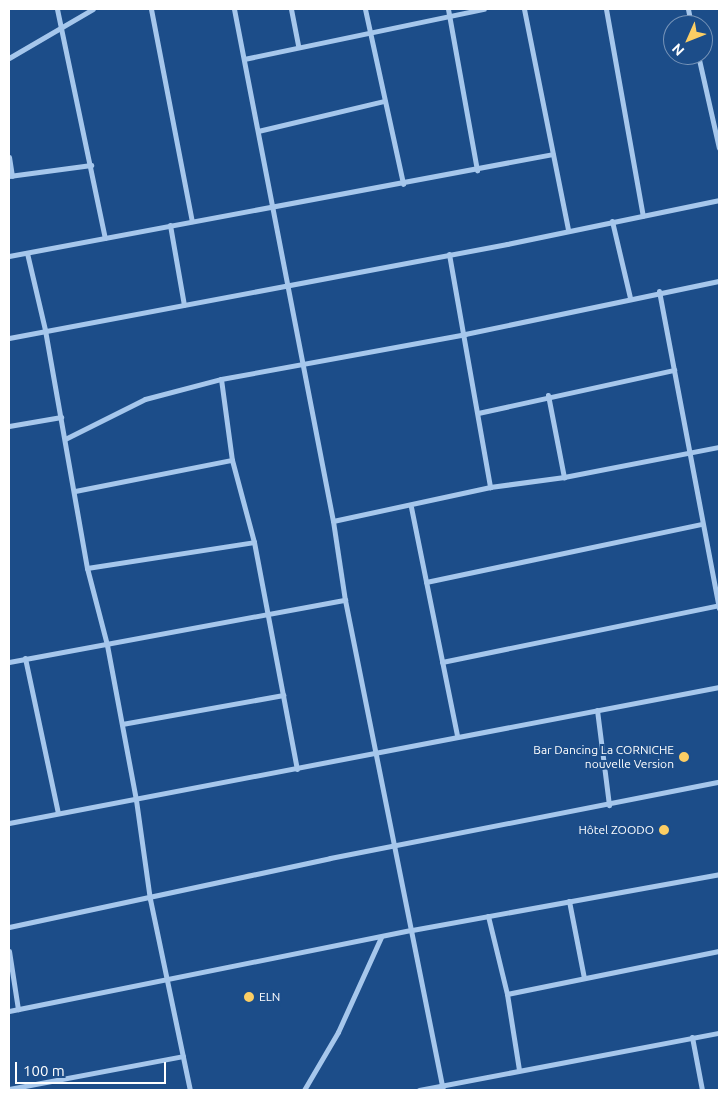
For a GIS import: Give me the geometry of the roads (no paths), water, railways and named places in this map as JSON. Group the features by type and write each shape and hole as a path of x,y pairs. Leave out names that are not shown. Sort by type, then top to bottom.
{"street":[{"path":"57,9 105,238"},
{"path":"9,58 93,9"},
{"path":"152,9 192,221"},
{"path":"234,9 333,521 345,600 377,753 442,1088"},
{"path":"291,9 298,45"},
{"path":"365,9 404,184"},
{"path":"448,9 477,170"},
{"path":"244,59 298,45 484,9"},
{"path":"524,9 568,230"},
{"path":"606,9 643,216"},
{"path":"700,65 719,148"},
{"path":"258,131 384,101"},
{"path":"9,256 273,206 404,184 553,154"},
{"path":"9,157 11,176 91,165"},
{"path":"9,338 719,200"},
{"path":"612,222 630,298"},
{"path":"170,226 184,305"},
{"path":"26,253 45,330 75,491 87,568 107,645 136,800 150,899 190,1090"},
{"path":"449,254 465,334 490,487"},
{"path":"65,439 146,399 221,379 465,334 630,298 719,281"},
{"path":"442,662 719,607 659,292"},
{"path":"478,413 548,396 674,370"},
{"path":"221,379 232,460 254,542 297,769"},
{"path":"548,396 564,477"},
{"path":"9,426 61,417"},
{"path":"333,521 411,507 490,487 564,477 719,448"},
{"path":"75,491 232,460"},
{"path":"411,507 457,736"},
{"path":"426,582 702,524"},
{"path":"87,568 254,542"},
{"path":"9,662 345,600"},
{"path":"25,658 58,813"},
{"path":"9,822 136,800 457,736 719,687"},
{"path":"122,724 283,695"},
{"path":"597,710 609,804"},
{"path":"9,926 150,899 394,846 719,782"},
{"path":"9,1011 412,930 719,874"},
{"path":"568,901 584,978"},
{"path":"488,916 507,994 519,1070"},
{"path":"304,1090 338,1032 381,937"},
{"path":"9,951 18,1009"},
{"path":"507,994 719,951"},
{"path":"419,1090 442,1088 519,1070 719,1033"},
{"path":"692,1037 702,1090"},
{"path":"9,1089 183,1056"}],"place":[{"name":"Bar Dancing La CORNICHE nouvelle Version","path":"684,757"},
{"name":"Hôtel ZOODO","path":"664,830"},
{"name":"ELN","path":"249,997"}]}
